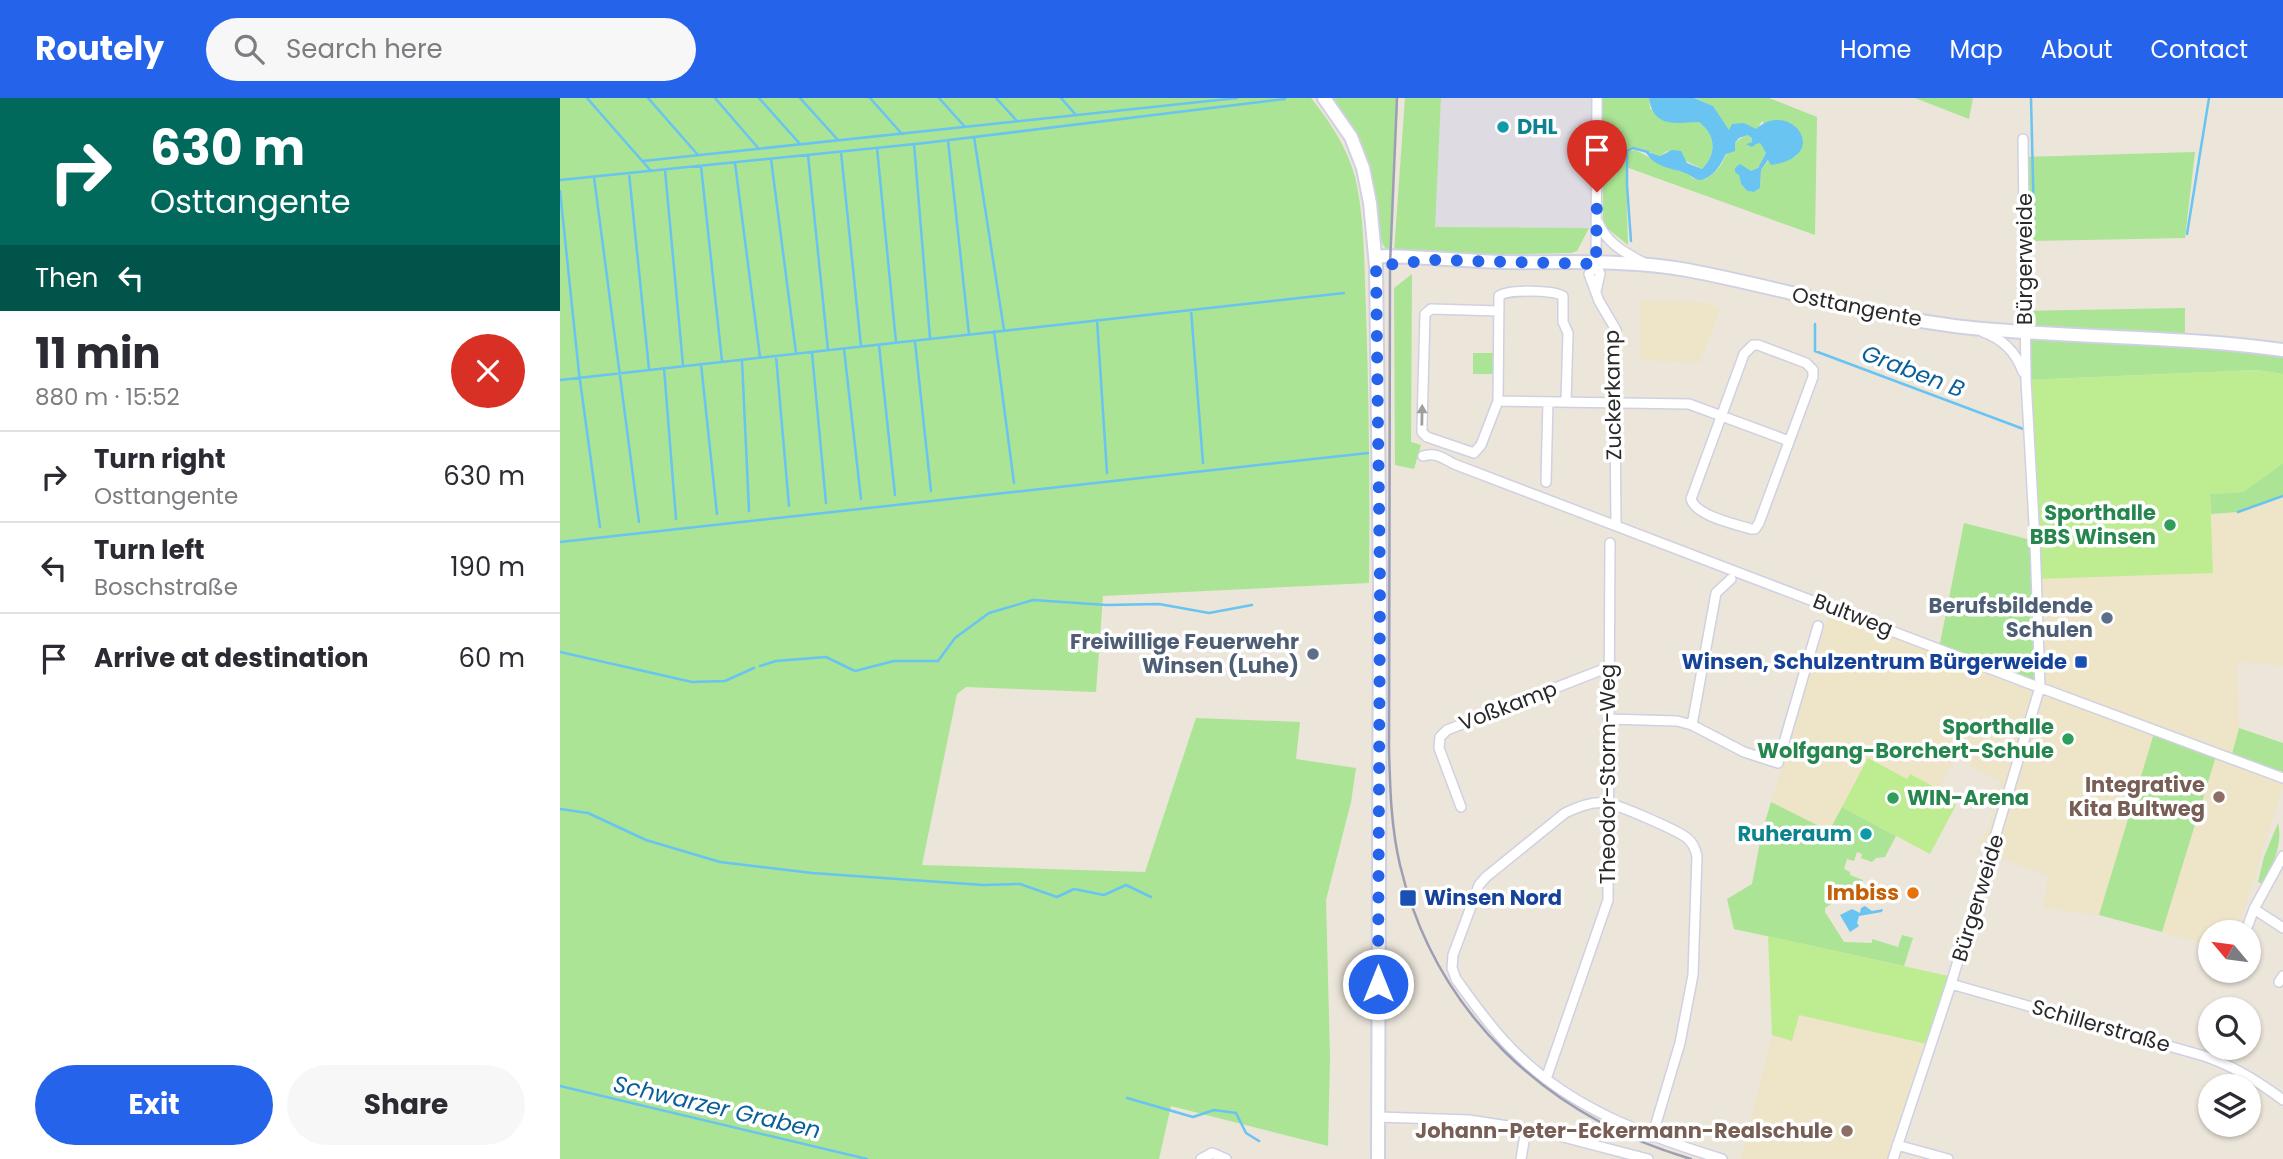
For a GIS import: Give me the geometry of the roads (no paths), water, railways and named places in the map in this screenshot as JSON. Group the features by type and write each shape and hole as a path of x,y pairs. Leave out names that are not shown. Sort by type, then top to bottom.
{"main road":[{"path":"1324,98 1351,137 1363,168 1376,261 1380,585 1378,1159"},
{"name":"Osttangente","path":"1376,261 1649,265 1686,270 1888,316 1972,328 2222,342 2283,350"}],"street":[{"name":"Zuckerkamp","path":"1597,98 1596,264 1600,274 1596,291 1616,330 1616,525"},
{"name":"Bürgerweide","path":"1893,1159 1951,984 2040,687 2036,548 2026,380 2024,139"},
{"path":"1597,221 1609,241 1621,251 1649,265"},
{"path":"1499,311 1431,309 1425,314 1422,432 1427,437 1469,452 1474,453 1481,445 1498,401 1499,311 1499,296 1506,292 1554,292 1563,296 1563,321 1568,333 1566,402"},
{"name":"Bürgerweide","path":"1972,328 1989,334 2008,346 2015,354 2026,380"},
{"path":"1753,345 1806,363 1813,370 1813,377 1755,529 1700,512 1691,499 1722,416 1744,354 1753,345"},
{"path":"1498,401 1689,404 1789,441"},
{"path":"1546,482 1548,402"},
{"name":"Bultweg","path":"1423,456 1440,456 1454,464 2283,778"},
{"path":"1596,517 1615,503"},
{"name":"Theodor-Storm-Weg","path":"1546,1079 1608,900 1610,543"},
{"path":"1692,726 1716,593 1731,579"},
{"path":"1608,719 1677,721 1744,752 1778,763 1818,626"},
{"name":"Voßkamp","path":"1461,807 1439,748 1440,737 1447,730 1609,667"},
{"path":"1652,1137 1680,1043 1693,975 1697,856 1694,846 1683,835 1608,803 1578,807 1565,813 1486,877 1474,896 1453,955 1452,968 1456,979 1510,1048 1546,1079 1597,1113 1652,1137 1722,1159"},
{"path":"2250,920 2283,856"},
{"path":"2254,909 2283,928"},
{"name":"Schillerstraße","path":"1951,984 2204,1056 2233,1067 2260,1082 2283,1100"},
{"path":"1378,1117 1461,1119 1526,1129 1647,1159"},
{"path":"1521,1159 1526,1129"},
{"path":"1897,1145 1948,1159"},
{"path":"1202,1159 1212,1153 1226,1159"}],"water":[{"path":"1649,98 1694,98 1713,106 1729,130 1732,124 1744,123 1756,129 1769,121 1782,120 1792,124 1800,132 1803,141 1800,151 1790,160 1771,165 1768,160 1761,170 1760,188 1754,192 1747,191 1735,168 1740,164 1751,171 1758,168 1766,153 1760,143 1752,147 1746,144 1752,142 1748,135 1739,138 1735,143 1735,151 1726,154 1711,175 1697,180 1653,161 1645,151 1660,156 1672,150 1681,151 1687,163 1702,169 1712,151 1709,133 1699,122 1674,123 1661,119 1651,108"},
{"path":"1865,906 1872,911 1883,909 1882,912 1859,916 1859,926 1850,932 1840,915 1852,909 1860,913"}],"waterway":[{"path":"587,98 651,171"},
{"path":"648,98 698,155"},
{"path":"715,98 759,149"},
{"path":"759,98 800,144"},
{"path":"800,98 838,140"},
{"path":"870,98 902,134"},
{"path":"939,98 965,127"},
{"path":"996,98 1017,121"},
{"path":"1061,98 1076,115"},
{"path":"643,161 1237,98"},
{"path":"2031,98 2034,222"},
{"path":"2187,234 2209,98"},
{"path":"560,180 925,143 1285,99"},
{"path":"974,137 1004,330"},
{"path":"948,140 969,334"},
{"path":"914,144 930,338"},
{"path":"877,148 896,342"},
{"name":"Graben B","path":"1631,241 1627,151 1633,148 1648,152"},
{"path":"841,152 861,346"},
{"path":"808,155 828,350"},
{"path":"771,159 796,353"},
{"path":"735,163 760,357"},
{"path":"701,166 722,361"},
{"path":"665,170 683,365"},
{"path":"629,173 649,369"},
{"path":"594,177 639,522"},
{"path":"560,191 579,373 600,527"},
{"path":"560,380 1344,293"},
{"path":"1191,310 1203,463"},
{"path":"1097,320 1107,473"},
{"name":"Graben B","path":"1815,324 1815,351 2026,430"},
{"path":"994,331 1014,483"},
{"path":"915,342 931,491"},
{"path":"879,345 895,495"},
{"path":"844,349 861,499"},
{"path":"812,353 826,503"},
{"path":"776,356 789,506"},
{"path":"742,360 749,511"},
{"path":"701,364 717,514"},
{"path":"664,368 676,519"},
{"path":"560,542 1368,453"},
{"path":"2238,512 2283,496"},
{"path":"760,666 776,661 826,657 855,671 894,661 938,661 955,638 989,613 1033,600 1107,605 1159,604 1209,613 1252,605"},
{"path":"560,652 692,682 725,681 754,668"},
{"path":"560,809 588,813 646,840 720,862 812,873 983,885 1020,884 1057,897 1074,889 1104,895 1126,885 1151,897"},
{"name":"Schwarzer Graben","path":"560,1086 867,1159"},
{"path":"1127,1098 1193,1117 1214,1110 1236,1113 1246,1133 1259,1141"}],"railway":[{"path":"1397,98 1390,265 1389,749 1393,822 1400,865 1417,918 1440,967 1469,1012 1505,1052 1545,1087 1590,1116 1639,1140 1691,1159"}],"place":[{"name":"DHL","path":"1503,127"},
{"name":"Sporthalle BBS Winsen","path":"2170,525"},
{"name":"Berufsbildende Schulen","path":"2107,618"},
{"name":"Freiwillige Feuerwehr Winsen (Luhe)","path":"1313,654"},
{"name":"Winsen, Schulzentrum Bürgerweide","path":"2081,662"},
{"name":"Sporthalle Wolfgang-Borchert-Schule","path":"2068,739"},
{"name":"Integrative Kita Bultweg","path":"2219,797"},
{"name":"WIN-Arena","path":"1893,798"},
{"name":"Ruheraum","path":"1866,834"},
{"name":"Imbiss","path":"1913,893"},
{"name":"Winsen Nord","path":"1408,898"},
{"name":"Johann-Peter-Eckermann-Realschule","path":"1847,1131"}]}
